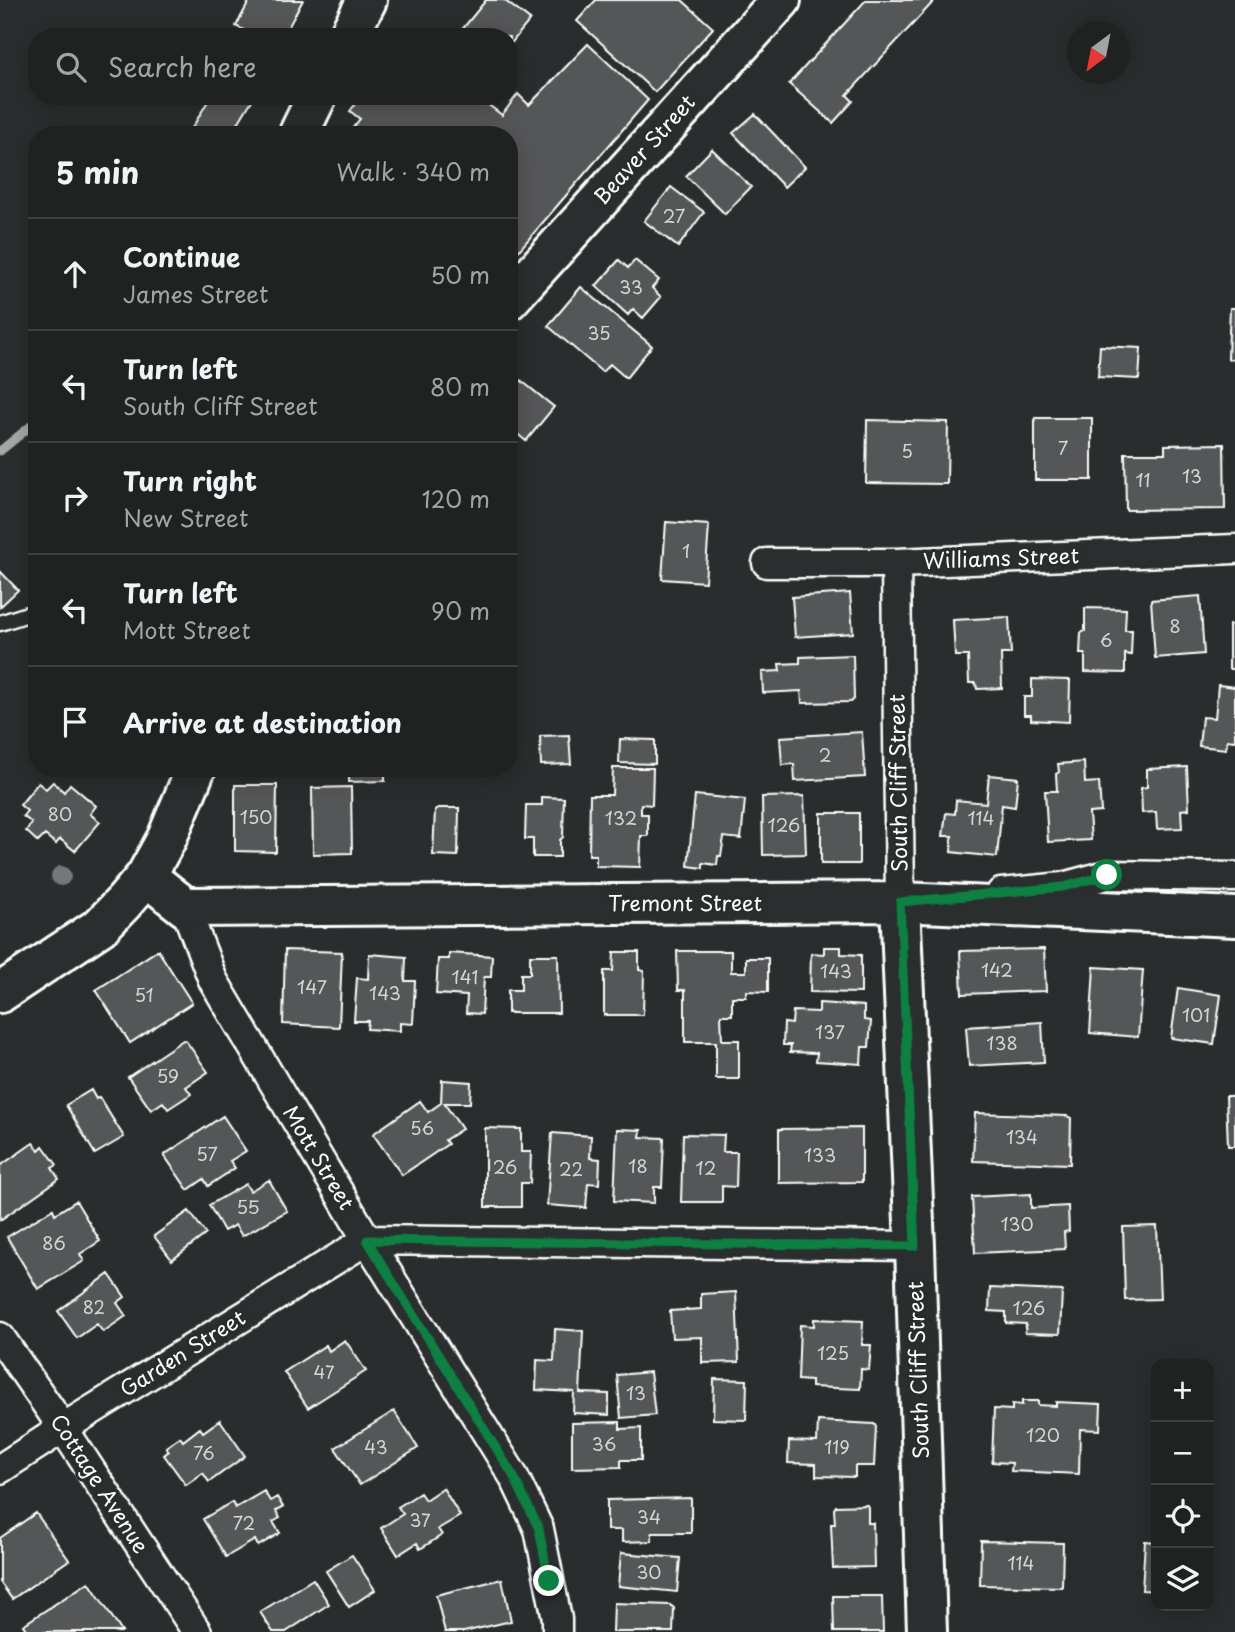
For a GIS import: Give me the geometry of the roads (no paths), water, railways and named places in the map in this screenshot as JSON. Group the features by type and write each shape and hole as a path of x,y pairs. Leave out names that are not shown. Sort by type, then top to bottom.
{"street":[{"path":"353,28 367,0"},
{"name":"Beaver Street","path":"518,290 781,0"},
{"path":"302,126 313,105"},
{"name":"Williams Street","path":"767,563 896,563 1235,549"},
{"name":"South Cliff Street","path":"896,563 900,902 915,1246 927,1632"},
{"path":"0,993 101,926 146,876 167,838 191,777"},
{"path":"900,902 1063,887 1107,875 1235,877"},
{"path":"146,876 185,907"},
{"name":"Tremont Street","path":"185,907 900,902 1235,917"},
{"name":"Mott Street","path":"185,907 212,980 367,1240 514,1477 539,1529 557,1619 557,1632"},
{"path":"367,1240 915,1246"},
{"name":"Garden Street","path":"0,1469 367,1240"},
{"name":"Cottage Avenue","path":"0,1337 197,1632"}],"lane":[{"path":"0,623 28,614"}],"waterway":[{"path":"0,451 28,428"}]}
